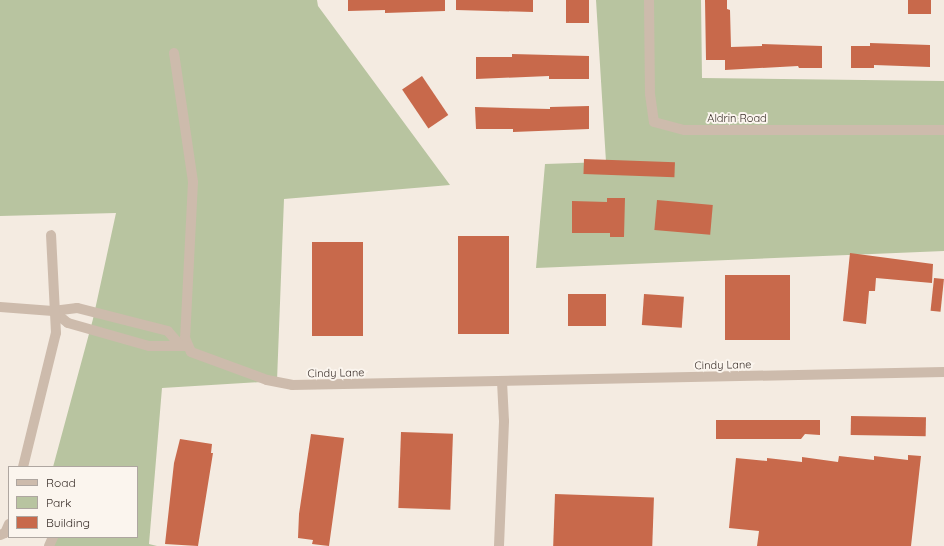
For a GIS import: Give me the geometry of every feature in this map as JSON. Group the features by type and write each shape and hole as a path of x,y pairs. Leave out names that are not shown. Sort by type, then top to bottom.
{"street":[{"name":"Aldrin Road","path":"649,0 650,94 654,122 684,130 944,130"},
{"path":"0,307 53,312 68,323 149,346 162,348 184,343 193,182 174,53"},
{"path":"23,466 56,332 53,312 51,235"},
{"name":"Cindy Lane","path":"53,312 76,308 168,331 184,343 191,352 281,385 944,372"},
{"path":"499,546 504,421 502,381"},
{"path":"0,535 5,533 8,526"}],"green space":[{"path":"0,0 317,0 318,6 450,185 284,199 277,381 162,388 149,544 157,546 48,546 52,538 138,538 138,466 53,466 93,319 116,213 0,216"},
{"path":"596,0 701,0 702,78 944,81 944,251 536,268 545,164 606,162"}],"building":[{"path":"348,0 445,0 445,11 385,13 385,10 348,11"},
{"path":"456,0 533,0 533,12 456,10"},
{"path":"566,0 589,0 589,23 566,23"},
{"path":"705,0 727,0 727,9 730,10 731,47 762,46 762,44 822,46 822,68 799,68 798,66 725,70 725,60 706,60"},
{"path":"908,0 931,0 931,14 908,14"},
{"path":"870,43 930,45 930,67 874,65 874,68 851,68 851,46 870,46"},
{"path":"512,54 589,56 589,79 549,79 549,76 476,79 476,57 512,57"},
{"path":"422,76 448,115 428,128 402,89"},
{"path":"589,106 589,129 513,132 513,129 476,129 475,107 550,109 550,107"},
{"path":"584,159 675,162 674,177 583,174"},
{"path":"607,198 625,198 624,237 610,237 610,233 572,233 572,201 607,202"},
{"path":"657,200 713,205 710,235 654,230"},
{"path":"458,236 509,236 509,334 458,334"},
{"path":"312,242 363,242 363,336 312,336"},
{"path":"850,253 933,264 932,283 876,278 875,291 869,291 866,324 843,321"},
{"path":"725,275 790,275 790,340 725,340"},
{"path":"934,278 944,279 940,312 931,311"},
{"path":"568,294 606,294 606,326 568,326"},
{"path":"644,294 684,297 682,328 642,325"},
{"path":"851,416 926,417 926,436 851,435"},
{"path":"716,420 820,420 820,435 805,434 801,439 716,439"},
{"path":"401,432 453,434 450,510 398,508"},
{"path":"311,434 344,438 329,546 312,544 313,540 298,538 299,514"},
{"path":"180,439 212,444 211,453 213,453 198,546 165,544 174,463"},
{"path":"908,455 921,456 911,546 757,546 759,531 729,528 736,458 767,461 767,458 802,462 802,457 838,462 839,456 874,460 874,456 908,460"},
{"path":"555,494 654,497 652,546 553,546"}]}
